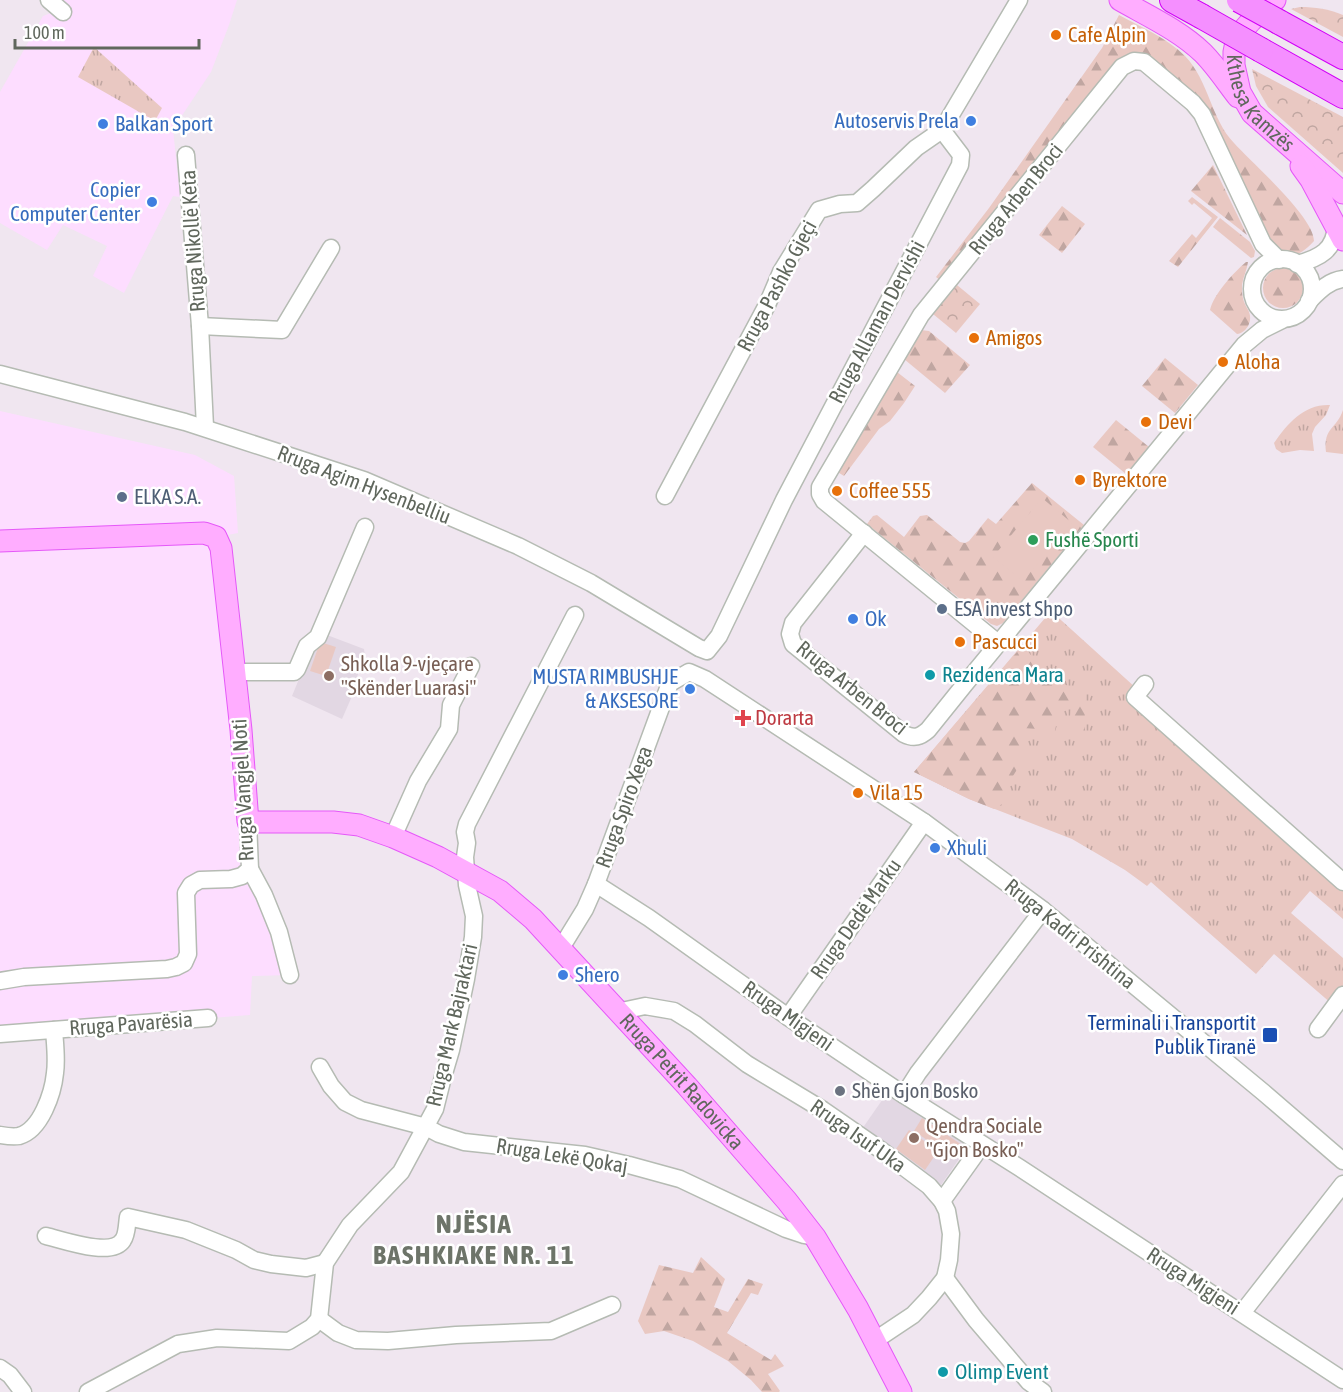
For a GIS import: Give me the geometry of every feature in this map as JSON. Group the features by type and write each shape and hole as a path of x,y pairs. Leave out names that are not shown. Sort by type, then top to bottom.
{"highway":[{"path":"1172,0 1343,96"},
{"path":"1239,0 1277,11 1343,57"}],"main road":[{"path":"1120,0 1180,34 1204,54 1252,113"},
{"name":"Kthesa Kamzës","path":"1277,11 1268,4 1244,29 1236,42 1234,65 1240,92 1252,113 1343,193"},
{"path":"1281,139 1311,180 1339,232"},
{"name":"Rruga Vangjel Noti","path":"0,541 204,533 216,537 221,548 249,822"},
{"name":"Rruga Petrit Radovicka","path":"249,822 333,822 359,825 438,857 500,891 533,919 687,1086 787,1201 815,1237 858,1309 901,1392"}],"street":[{"path":"49,0 63,12"},
{"path":"942,130 1019,0"},
{"name":"Rruga Arben Broci","path":"998,643 824,501 820,494 820,487 921,315 1122,67 1134,61 1144,63 1193,103 1202,114 1263,244 1279,260"},
{"name":"Rruga Pashko Gjeçi","path":"665,496 766,305 781,272 819,210 857,202 916,148 942,130"},
{"name":"Rruga Allaman Dervishi","path":"707,651 718,636 784,500 960,165 961,155 942,130"},
{"name":"Rruga Nikollë Keta","path":"186,155 200,326 205,428"},
{"path":"1297,264 1309,261 1324,252 1339,232"},
{"name":"Rruga Arben Broci","path":"1249,340 1256,313 1251,288 1263,244"},
{"name":"Rruga Nikollë Keta","path":"200,326 282,330 330,248"},
{"path":"1257,272 1270,261 1288,260 1297,264 1309,276 1312,293 1310,302"},
{"name":"Rruga Arben Broci","path":"864,533 793,623 790,634 794,644 904,734 916,737 928,730 1249,340 1262,330 1298,315 1321,288 1338,279 1343,279"},
{"path":"1255,305 1262,313 1282,320"},
{"name":"Rruga Agim Hysenbelliu","path":"0,374 205,428 364,480 518,546 591,583 707,651"},
{"path":"234,672 294,672 297,669 307,646 318,637 365,527"},
{"name":"Rruga Mark Bajraktari","path":"319,1319 325,1263 350,1225 401,1172 435,1109 451,1050 473,937 474,915 467,885 465,857 467,824 575,615"},
{"path":"393,837 418,781 449,729 451,705 471,666"},
{"name":"Rruga Kadri Prishtina","path":"689,672 705,679 924,822 1043,910 1254,1084 1343,1161"},
{"name":"Rruga Spiro Xega","path":"561,948 585,909 596,884 670,683 689,672"},
{"path":"1145,684 1135,697 1343,882"},
{"name":"Rruga Vangjel Noti","path":"0,981 24,977 176,967 184,963 188,954 186,893 191,885 200,880 231,879 242,876 250,869 249,822"},
{"name":"Rruga Dedë Marku","path":"788,1017 924,822"},
{"path":"250,869 264,895 279,932 290,975"},
{"name":"Rruga Migjeni","path":"596,884 649,918 788,1017 904,1095 1020,1168 1343,1380"},
{"path":"904,1095 918,1073 1043,910"},
{"path":"1318,1029 1343,995"},
{"name":"Rruga Isuf Uka","path":"617,1012 645,1006 674,1011 695,1024 747,1064 824,1110 881,1150 929,1186 942,1201 947,1211 951,1233 945,1278 929,1299 912,1315 874,1341"},
{"name":"Rruga Pavarësia","path":"0,1034 208,1018"},
{"name":"Rruga Pavarësia","path":"0,1135 16,1137 26,1134 43,1113 55,1072 54,1030"},
{"name":"Rruga Lekë Qokaj","path":"320,1068 331,1086 345,1102 361,1110 426,1127 464,1142 585,1155 680,1179 786,1229 815,1237"},
{"path":"942,1201 982,1145"},
{"path":"1242,1313 1343,1184"},
{"path":"46,1236 100,1248 116,1246 124,1240 129,1217 186,1230 254,1260 271,1264 306,1268 325,1263"},
{"path":"945,1278 976,1320 1029,1382 1043,1392"},
{"path":"88,1392 178,1344 217,1338 289,1341 312,1327 319,1319 338,1333 356,1340 388,1341 550,1331 612,1305"},
{"path":"0,1368 23,1392"}],"shaded area":[{"path":"58,0 237,0 211,72 173,129 180,197 173,196 124,293 93,276 107,246 63,225 47,250 0,223 0,92 43,16 54,12"},
{"path":"0,411 195,455 234,476 238,533 217,537 250,869 290,975 252,976 250,1015 0,1034"},
{"name":"Shkolla 9-vjeçare \"Skënder Luarasi\"","path":"327,635 364,649 365,656 355,682 356,687 342,719 292,696 313,645"},
{"name":"Qendra Sociale \"Gjon Bosko\"","path":"887,1093 968,1146 941,1185 862,1129"}],"green space":[{"path":"1300,7 1322,9 1343,15 1343,37 1291,9"},
{"path":"1119,15 1162,38 1185,56 1200,77 1226,133 1281,190 1304,218 1314,241 1302,252 1292,254 1282,250 1270,240 1208,115 1133,54 1126,55 1119,61 942,282 936,277 989,208 1102,48"},
{"path":"94,47 162,108 155,121 78,77"},
{"path":"1252,69 1343,117 1343,173 1268,107 1256,86"},
{"path":"1213,165 1247,235 1191,191"},
{"path":"1192,197 1218,217 1178,267 1169,261 1192,234 1196,238 1212,218 1194,203 1192,205 1188,201"},
{"path":"1062,206 1085,224 1062,253 1039,235"},
{"path":"1220,218 1250,242 1255,251 1254,257 1251,258 1213,227"},
{"path":"1248,262 1242,292 1250,320 1246,329 1237,334 1210,310 1215,297"},
{"path":"1283,268 1291,269 1297,274 1302,280 1302,296 1297,302 1291,307 1283,308 1275,307 1269,302 1264,296 1263,288 1264,280 1269,274 1275,269"},
{"path":"957,285 980,304 956,333 933,314"},
{"path":"921,330 929,331 970,365 945,393 904,359"},
{"path":"1165,358 1198,385 1175,413 1142,386"},
{"path":"897,372 915,386 890,421 879,429 844,476 836,471"},
{"path":"1330,405 1326,415 1312,434 1314,451 1300,450 1282,453 1276,449 1274,443 1298,416 1312,408"},
{"path":"1343,410 1343,454 1326,452 1328,433"},
{"path":"1116,420 1149,447 1126,474 1093,447"},
{"path":"1032,483 1084,525 1003,623 997,626 991,624 867,524 873,516 877,515 904,537 920,516 927,515 960,542 965,543 988,518 996,524"},
{"name":"Fushë Sporti","path":"1042,498 1072,523 1023,581 993,557"},
{"path":"1051,611 1136,688 1127,699 1343,889 1343,919 1310,891 1291,913 1343,958 1343,987 1332,1004 1274,954 1256,974 1151,882 1147,886 1125,870 1072,839 969,799 914,772"},
{"path":"320,642 336,647 326,676 310,671"},
{"path":"1023,645 1048,677 1086,694 1084,730 1070,718 1071,709 1064,701 1055,702 1059,712 1054,735 1038,729 1023,728 1025,744 1020,765 1011,779 1007,801 994,809 914,772"},
{"path":"922,1118 962,1145 953,1158 914,1131"},
{"path":"909,1130 938,1151 925,1170 896,1149"},
{"path":"701,1257 725,1279 714,1307 728,1312 748,1279 763,1284 758,1295 751,1293 727,1333 771,1360 775,1354 784,1366 768,1374 779,1392 762,1392 728,1361 693,1341 664,1331 645,1334 638,1321 659,1265 693,1273"}],"place":[{"name":"Cafe Alpin","path":"1056,35"},
{"name":"Autoservis Prela","path":"971,121"},
{"name":"Balkan Sport","path":"103,124"},
{"name":"Copier Computer Center","path":"152,202"},
{"name":"Amigos","path":"974,338"},
{"name":"Aloha","path":"1223,362"},
{"name":"Devi","path":"1146,422"},
{"name":"Byrektore","path":"1080,480"},
{"name":"Coffee 555","path":"837,491"},
{"name":"ELKA S.A.","path":"122,497"},
{"name":"Fushë Sporti","path":"1033,540"},
{"name":"ESA invest Shpo","path":"942,609"},
{"name":"Ok","path":"853,619"},
{"name":"Pascucci","path":"960,642"},
{"name":"Rezidenca Mara","path":"930,675"},
{"name":"Shkolla 9-vjeçare \"Skënder Luarasi\"","path":"329,676"},
{"name":"MUSTA RIMBUSHJE & AKSESORE","path":"690,689"},
{"name":"Dorarta","path":"743,718"},
{"name":"Vila 15","path":"858,793"},
{"name":"Xhuli","path":"935,848"},
{"name":"Shero","path":"563,975"},
{"name":"Terminali i Transportit Publik Tiranë","path":"1270,1035"},
{"name":"Shën Gjon Bosko","path":"840,1091"},
{"name":"Qendra Sociale \"Gjon Bosko\"","path":"914,1138"},
{"name":"Olimp Event","path":"943,1372"}],"district":[{"name":"NJËSIA BASHKIAKE NR. 11","path":"474,1240"}]}
